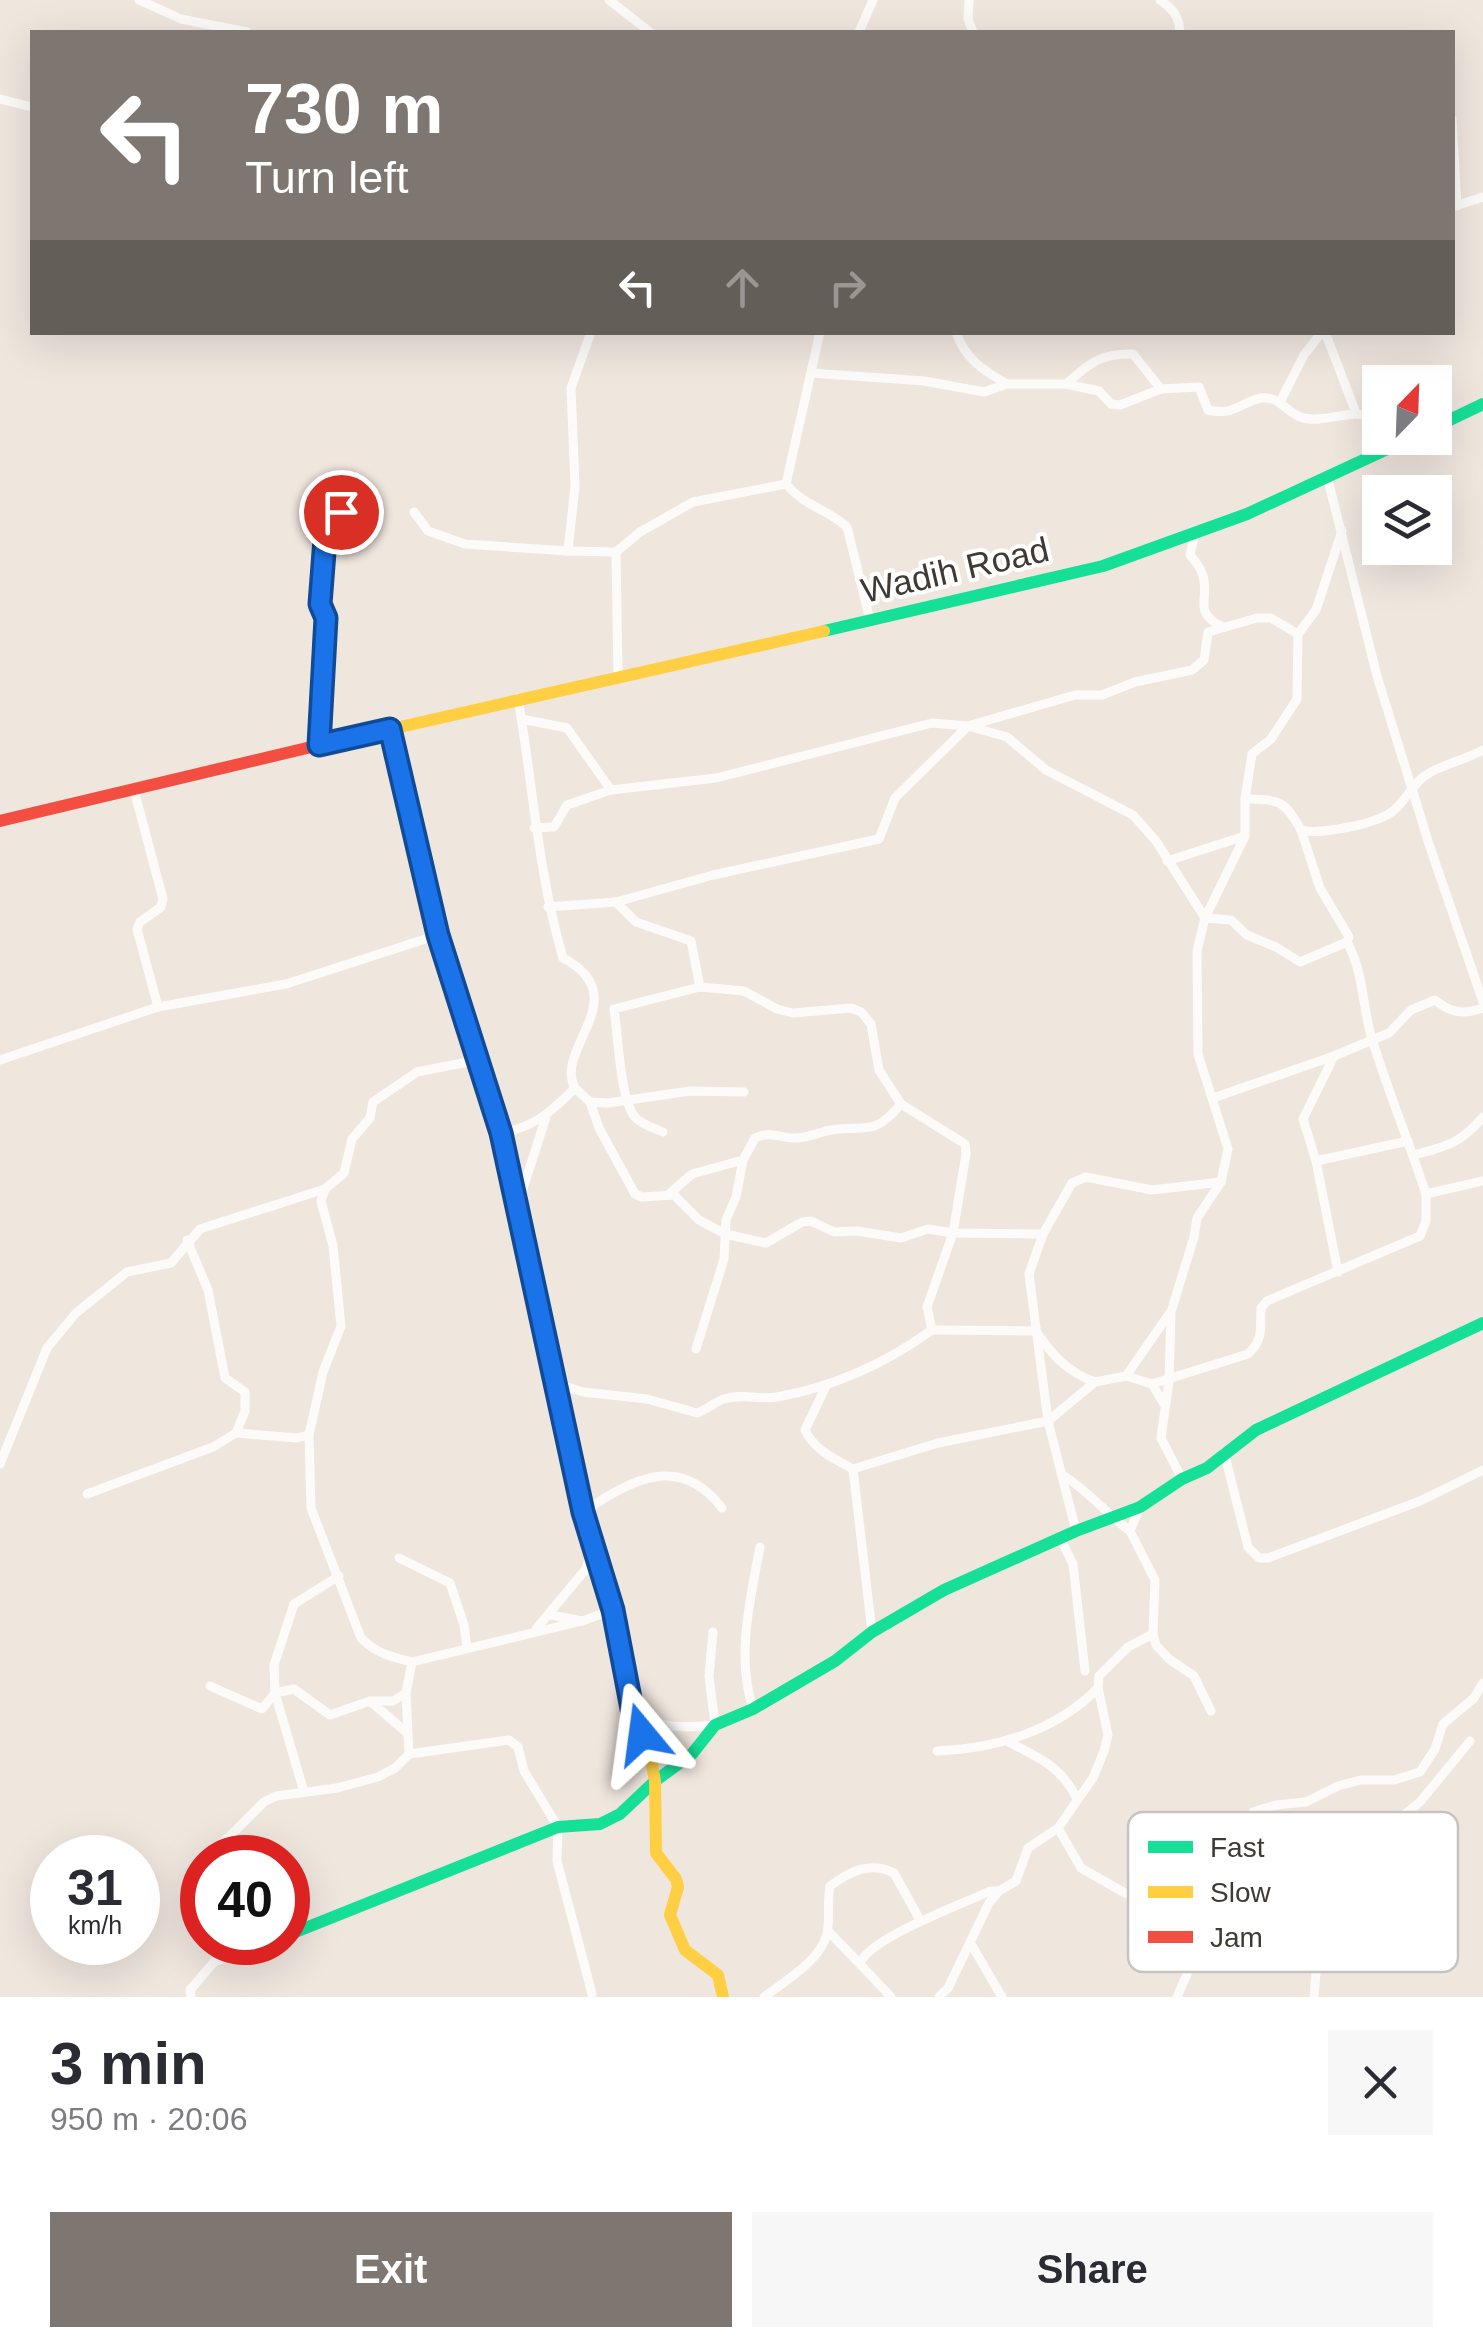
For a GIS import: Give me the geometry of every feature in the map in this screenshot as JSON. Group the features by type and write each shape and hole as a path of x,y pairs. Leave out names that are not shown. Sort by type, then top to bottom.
{"street":[{"path":"139,0 180,19 237,30"},
{"path":"609,0 647,30"},
{"path":"860,30 872,0"},
{"path":"970,0 968,19 972,30"},
{"path":"1160,0 1172,8 1180,21 1180,30"},
{"path":"0,98 30,106"},
{"path":"1455,206 1483,197"},
{"path":"568,551 575,486 571,388 591,335"},
{"path":"786,484 819,335"},
{"path":"957,335 961,348 973,362 1007,384"},
{"path":"1280,402 1304,355 1321,335"},
{"path":"1325,335 1356,412"},
{"path":"1066,384 1091,363 1110,354 1133,354 1160,389"},
{"path":"811,373 924,381 984,392 1007,384 1066,384 1098,391 1112,404 1120,405 1160,389 1200,387 1208,410 1223,413 1260,398 1280,402 1297,417 1318,420 1356,412 1362,414"},
{"path":"1452,419 1483,404"},
{"name":"Wadih Road","path":"0,821 518,698 1103,566 1247,514 1373,455"},
{"path":"1213,1098 1388,1033 1412,1010 1435,1000 1450,1012 1470,1012 1483,1005 1377,676 1327,476"},
{"path":"414,512 428,530 465,544 616,552 640,532 693,502 786,484"},
{"path":"786,484 800,501 836,517 847,527 870,620"},
{"path":"319,745 326,618 320,604 326,526 341,512"},
{"path":"1182,1479 1162,1438 1171,1312 1196,1218 1221,1182 1228,1149 1198,1054 1197,951 1205,918 1245,836 1245,799 1252,754 1271,739 1297,698 1298,634 1316,610 1342,531"},
{"path":"1195,532 1190,554 1205,580 1203,607 1208,620 1221,626"},
{"path":"616,552 618,676"},
{"path":"548,907 616,902 713,875 879,839 895,798 968,726 1029,706 1075,696 1102,695 1136,682 1192,670 1204,660 1208,632 1221,626 1271,618 1298,634"},
{"path":"518,698 548,907 563,958 581,968 594,995 595,1009 570,1080 590,1102 607,1145 635,1194 681,1198 699,1220 725,1234 766,1243 802,1222 811,1221 834,1232 857,1230 892,1238 928,1229 1043,1234"},
{"path":"521,718 568,728 611,790"},
{"path":"534,828 554,826 567,805 611,790 716,778 932,723 968,726 1007,737 1046,770 1133,814 1205,918"},
{"path":"390,729 438,935 501,1133 583,1512 613,1610 633,1714 650,1754 655,1781 656,1853 678,1886 671,1923 691,1958 718,1975 723,1997"},
{"path":"1301,830 1314,833 1388,815 1412,786 1431,772 1483,750"},
{"path":"134,790 163,900 162,907 140,922 137,930 158,1007"},
{"path":"827,1384 805,1430 809,1440 828,1456 853,1470 938,1443 1048,1421 1095,1382 1126,1376 1152,1384 1248,1354 1258,1344 1261,1308 1266,1301 1420,1236 1426,1220 1426,1194 1372,1039 1361,994 1360,966 1347,942 1349,937 1320,888 1301,830 1290,810 1278,800 1245,799"},
{"path":"1167,860 1245,836"},
{"path":"616,902 636,922 691,941 700,987"},
{"path":"1205,918 1231,920 1247,935 1300,962 1347,942"},
{"path":"0,1060 158,1007 286,984 438,935"},
{"path":"595,1009 614,1009 700,987 744,990 777,1009 793,1013 851,1008 862,1012 871,1024 879,1070 901,1104 964,1144 966,1154 953,1233 927,1306 932,1330"},
{"path":"614,1009 627,1100 633,1116 663,1132"},
{"path":"1334,1056 1303,1119 1316,1161 1338,1272"},
{"path":"0,1464 47,1348 76,1313 127,1272 171,1264 200,1228 324,1189 344,1173 352,1139 370,1118 374,1102 416,1072 478,1060"},
{"path":"501,1133 533,1125 575,1088"},
{"path":"590,1102 690,1091 744,1092"},
{"path":"696,1349 724,1259 725,1234 743,1160 755,1138 773,1132 797,1139 829,1130 869,1130 901,1104"},
{"path":"1414,1155 1454,1144 1483,1116"},
{"path":"516,1209 546,1117"},
{"path":"1316,1161 1408,1141"},
{"path":"668,1195 692,1174 743,1160"},
{"path":"1076,1531 1048,1421 1028,1274 1043,1234 1072,1183 1086,1177 1152,1190 1221,1182"},
{"path":"1426,1194 1483,1180"},
{"path":"324,1189 321,1202 333,1246 340,1326 322,1372 309,1434 312,1508 361,1638 372,1649 412,1662 582,1622 613,1610"},
{"path":"87,1494 213,1447 236,1432 246,1411 245,1392 226,1378 208,1290 188,1240"},
{"path":"1126,1376 1171,1312"},
{"path":"633,1714 675,1729 715,1725 753,1708 835,1661 872,1632 944,1590 1140,1506 1207,1468 1224,1452 1288,1413 1382,1373 1483,1323"},
{"path":"554,1383 584,1392 647,1399 697,1414 720,1400 737,1396 772,1398 854,1375 903,1351 932,1330 1036,1331"},
{"path":"1036,1331 1066,1367 1095,1382"},
{"path":"1152,1384 1164,1404"},
{"path":"236,1432 297,1438 309,1434"},
{"path":"1224,1452 1248,1548 1259,1558 1268,1558 1420,1501 1483,1470"},
{"path":"853,1470 872,1632"},
{"path":"583,1512 628,1485 661,1474 676,1475 700,1485 722,1508"},
{"path":"1061,1474 1091,1493 1112,1518 1130,1531 1154,1580 1156,1645 1168,1659 1194,1676 1211,1711"},
{"path":"1130,1531 1140,1506"},
{"path":"1060,1538 1073,1564 1085,1671"},
{"path":"534,1631 586,1569 593,1546"},
{"path":"753,1708 745,1684 744,1661 760,1548"},
{"path":"398,1558 450,1583 467,1648"},
{"path":"304,1792 275,1693 274,1665 294,1604 339,1576"},
{"path":"551,1614 582,1622"},
{"path":"310,1925 558,1827 600,1824 620,1814 692,1754 715,1725 709,1676 713,1632"},
{"path":"860,1964 869,1949 920,1920 1016,1881 1028,1848 1058,1828 1093,1778 1107,1742 1099,1676 1128,1647 1153,1634"},
{"path":"410,1754 406,1692 412,1662"},
{"path":"1253,1812 1306,1802 1361,1780 1394,1780 1420,1772 1443,1724 1474,1698 1483,1683"},
{"path":"210,1686 282,1716"},
{"path":"937,1751 967,1750 1007,1741 1078,1709 1098,1688"},
{"path":"262,1709 275,1693 294,1689 330,1716 370,1701 393,1701 406,1692"},
{"path":"370,1701 406,1732"},
{"path":"1007,1741 1067,1778 1077,1799"},
{"path":"1407,1812 1470,1741"},
{"path":"231,1835 264,1802 276,1796 378,1777 410,1754 514,1742 524,1771 558,1827 556,1862 592,1994"},
{"path":"1058,1828 1081,1868 1128,1894"},
{"path":"764,1997 817,1950 828,1931 830,1886 861,1868 886,1868 894,1872 920,1920"},
{"path":"938,1997 948,1988 976,1927 998,1891"},
{"path":"828,1931 890,1997"},
{"path":"971,1944 1002,1997"},
{"path":"846,1949 869,1949"},
{"path":"191,1997 190,1990 211,1965"},
{"path":"1177,1997 1188,1972"},
{"path":"1314,1997 1316,1972"}],"traffic: fast":[{"path":"1452,419 1483,404"},
{"path":"824,631 1103,566 1247,514 1374,455"},
{"path":"391,729 438,935 501,1133 544,1333"},
{"path":"310,1926 558,1827 600,1824 620,1814 692,1754 715,1725 753,1709 835,1661 872,1632 944,1590 1140,1507 1182,1479 1207,1468 1256,1430 1483,1323"}],"traffic: slow":[{"path":"307,748 824,631"},
{"path":"544,1333 583,1512 613,1610 633,1714 650,1754 655,1781 656,1853 678,1887 670,1915 685,1950 718,1975 723,1997"}],"traffic: jam":[{"path":"0,821 307,748"}],"route":[{"path":"341,512 326,526 320,604 326,618 319,745 390,729 438,935 501,1133 583,1512 613,1610 633,1714 642,1734"}]}
